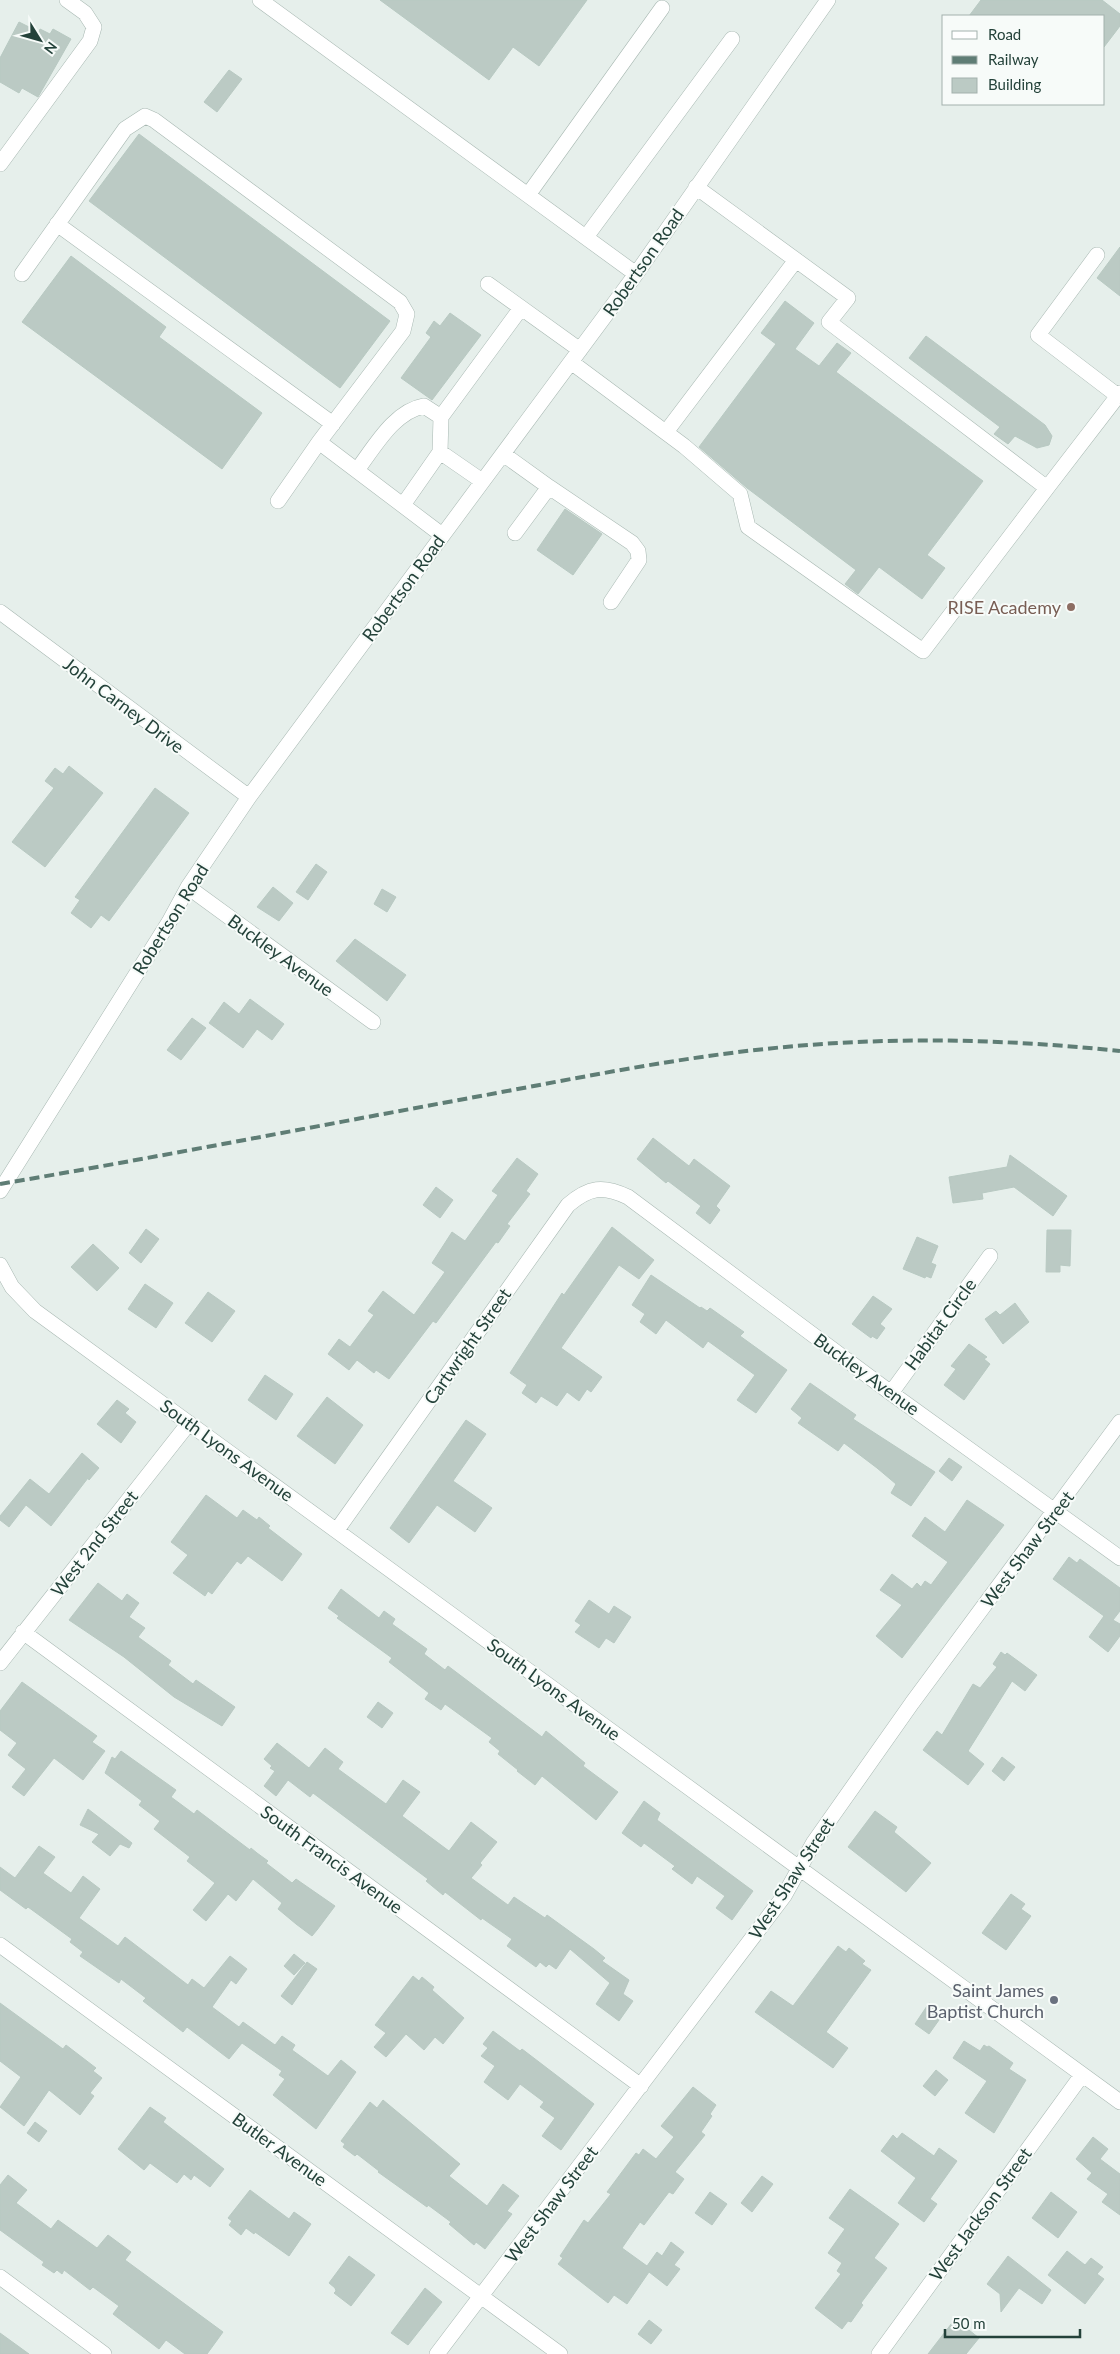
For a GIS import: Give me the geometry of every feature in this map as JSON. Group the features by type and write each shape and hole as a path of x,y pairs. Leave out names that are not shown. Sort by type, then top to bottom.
{"street":[{"path":"0,164 90,42 94,27 85,13 67,0"},
{"path":"260,0 636,274"},
{"name":"Robertson Road","path":"0,1191 169,922 188,888 249,797 636,274 828,0"},
{"path":"528,196 662,8"},
{"path":"586,237 732,39"},
{"path":"22,274 125,129 145,116 154,120 400,302 407,314 403,331 332,424 278,501"},
{"path":"696,187 848,298 829,322 1047,488"},
{"path":"57,224 332,424"},
{"path":"488,284 521,308 575,356 740,494 748,527 923,650 1119,394 1038,335 1097,255"},
{"path":"666,432 796,260"},
{"path":"403,505 440,452 441,417 521,308"},
{"path":"357,470 384,434 415,408 424,406 441,417"},
{"path":"319,442 442,535"},
{"path":"440,452 482,481"},
{"path":"503,454 632,543 638,551 640,560 611,602"},
{"path":"515,533 549,487"},
{"name":"John Carney Drive","path":"0,612 249,797"},
{"name":"Buckley Avenue","path":"188,888 373,1022"},
{"name":"Cartwright Street","path":"336,1530 568,1205 581,1194 596,1189 614,1190"},
{"name":"Buckley Avenue","path":"614,1190 628,1197 891,1393 1120,1558"},
{"name":"Habitat Circle","path":"891,1393 990,1256"},
{"name":"South Lyons Avenue","path":"0,1265 12,1287 35,1311 1120,2102"},
{"name":"West Shaw Street","path":"437,2354 784,1896 814,1842 912,1703 1120,1422"},
{"name":"West 2nd Street","path":"0,1664 23,1632 189,1423"},
{"name":"South Francis Avenue","path":"23,1632 641,2086"},
{"name":"Butler Avenue","path":"0,1945 560,2354"},
{"name":"West Jackson Street","path":"879,2354 1082,2075"},
{"path":"0,2277 104,2354"}],"building":[{"path":"380,0 587,0 539,66 513,47 489,80"},
{"path":"981,0 1102,0 1120,14 1120,26 1105,46 1105,15 970,15"},
{"path":"19,22 39,32 40,29 50,34 53,29 71,39 38,97 22,88 19,93 0,82 0,58"},
{"path":"229,70 242,79 217,112 204,102"},
{"path":"139,134 390,321 340,388 89,201"},
{"path":"1120,247 1120,296 1097,278"},
{"path":"71,256 166,327 159,337 262,413 222,469 22,322"},
{"path":"785,301 814,323 795,349 819,366 837,343 851,353 836,372 983,481 927,555 945,568 922,599 879,567 858,594 845,584 856,570 747,488 699,447 776,344 761,333"},
{"path":"450,313 481,335 432,400 401,378 431,337 426,333 434,321 440,326"},
{"path":"926,336 1045,425 1052,436 1049,445 1037,448 1015,436 1008,444 994,434 1000,427 909,358"},
{"path":"565,509 602,534 573,575 537,550"},
{"path":"69,766 103,793 45,867 12,842 54,788 45,781 55,768 63,774"},
{"path":"155,788 189,813 109,921 101,915 91,928 71,913 80,900 75,897"},
{"path":"316,864 327,872 308,900 296,892"},
{"path":"273,887 293,903 279,921 257,907"},
{"path":"382,889 396,897 387,912 374,904"},
{"path":"355,939 406,975 387,1001 336,961"},
{"path":"250,999 284,1024 272,1040 257,1029 243,1048 209,1023 224,1002 239,1014"},
{"path":"192,1018 206,1028 181,1060 167,1050"},
{"path":"653,1138 689,1166 694,1159 730,1186 716,1206 720,1210 710,1224 696,1213 701,1206 668,1181 666,1183 637,1159"},
{"path":"1010,1155 1067,1196 1053,1216 1014,1187 982,1193 983,1199 953,1203 949,1177 1007,1167"},
{"path":"517,1158 538,1174 526,1191 530,1194 507,1224 510,1226 498,1243 496,1242 436,1323 433,1321 389,1379 376,1370 374,1373 357,1360 349,1370 328,1354 339,1339 350,1347 374,1315 368,1311 383,1291 414,1315 445,1272 432,1263 452,1232 465,1241 498,1195 492,1191"},
{"path":"436,1187 453,1200 440,1218 423,1205"},
{"path":"612,1227 654,1260 639,1279 619,1265 561,1348 602,1377 591,1392 587,1389 579,1401 567,1392 557,1406 541,1396 536,1403 522,1393 527,1385 510,1373 562,1293 564,1295"},
{"path":"146,1229 159,1239 141,1263 129,1253"},
{"path":"1047,1230 1071,1230 1070,1266 1060,1265 1060,1272 1046,1272"},
{"path":"917,1237 938,1246 931,1263 936,1265 931,1278 926,1276 925,1278 903,1269"},
{"path":"93,1244 119,1268 97,1291 71,1267"},
{"path":"651,1275 700,1308 707,1311 710,1308 744,1332 740,1336 787,1370 756,1413 737,1400 755,1375 708,1341 703,1348 666,1320 656,1334 640,1322 645,1314 632,1305"},
{"path":"145,1284 173,1303 156,1328 128,1309"},
{"path":"208,1292 235,1311 212,1342 185,1323"},
{"path":"873,1296 892,1309 880,1324 885,1328 877,1339 872,1336 871,1338 852,1324"},
{"path":"1015,1303 1029,1322 1003,1344 985,1319 996,1311 1000,1315"},
{"path":"969,1344 987,1357 984,1359 990,1364 964,1400 944,1385 956,1369 951,1366"},
{"path":"265,1375 293,1394 276,1420 248,1400"},
{"path":"810,1383 856,1415 853,1419 935,1472 911,1506 891,1493 896,1484 844,1443 838,1451 798,1423 802,1418 791,1409"},
{"path":"327,1397 363,1425 335,1464 297,1436"},
{"path":"117,1400 129,1409 125,1413 136,1422 121,1443 97,1424"},
{"path":"466,1420 486,1434 453,1481 492,1508 475,1532 437,1505 409,1543 390,1528"},
{"path":"82,1453 99,1468 89,1480 88,1478 51,1526 26,1505 9,1527 0,1520 0,1516 30,1479 49,1494"},
{"path":"949,1458 962,1467 952,1481 939,1471"},
{"path":"206,1495 237,1518 243,1510 257,1520 259,1517 270,1526 268,1528 302,1554 282,1581 248,1556 241,1564 237,1561 212,1594 208,1591 205,1596 173,1573 188,1555 171,1542"},
{"path":"967,1500 1004,1525 902,1658 876,1636 902,1605 880,1590 892,1574 912,1589 917,1583 921,1587 925,1581 931,1585 948,1562 912,1536 925,1517 945,1532"},
{"path":"1069,1557 1077,1563 1080,1559 1120,1588 1120,1611 1113,1620 1120,1624 1120,1636 1108,1652 1089,1637 1104,1616 1053,1579"},
{"path":"98,1583 122,1601 127,1594 139,1603 129,1617 145,1628 138,1637 171,1661 168,1665 193,1684 196,1680 235,1707 222,1726 174,1697 124,1657 69,1620"},
{"path":"341,1589 379,1618 384,1611 395,1619 392,1624 427,1649 424,1654 445,1670 448,1666 542,1737 546,1731 585,1763 583,1766 618,1792 596,1820 542,1776 535,1785 498,1754 500,1751 489,1742 492,1738 445,1704 441,1710 425,1699 429,1693 389,1662 392,1658 337,1618 339,1616 328,1608"},
{"path":"589,1600 609,1614 614,1606 631,1617 614,1643 606,1638 599,1648 575,1632 581,1625 575,1621"},
{"path":"1001,1652 1005,1655 1007,1653 1037,1675 1025,1691 1012,1681 968,1751 984,1764 968,1785 923,1750 937,1731 942,1735 973,1684 980,1688 997,1667 993,1664"},
{"path":"22,1682 97,1736 92,1742 105,1751 83,1780 54,1758 24,1796 12,1787 26,1769 8,1755 17,1743 0,1730 0,1711"},
{"path":"378,1702 393,1713 382,1728 367,1717"},
{"path":"277,1743 309,1768 325,1748 343,1762 338,1769 386,1804 403,1780 420,1792 402,1816 449,1851 471,1822 497,1842 471,1878 508,1905 514,1897 545,1918 547,1915 594,1949 605,1958 602,1961 629,1980 623,1994 633,2001 619,2021 596,2004 610,1983 570,1949 556,1969 549,1964 546,1967 540,1962 536,1967 507,1946 512,1939 482,1918 481,1920 445,1892 443,1895 426,1881 428,1879 313,1793 310,1797 288,1780 276,1796 264,1786 275,1771 270,1768 272,1766 264,1759"},
{"path":"121,1751 176,1790 171,1797 194,1814 197,1810 250,1850 251,1848 268,1861 266,1863 292,1883 296,1879 335,1906 312,1936 278,1909 282,1903 253,1879 236,1901 228,1894 206,1921 193,1910 215,1883 187,1861 190,1857 154,1829 160,1821 139,1805 142,1801 105,1773 112,1757 115,1759"},
{"path":"1002,1757 1015,1767 1004,1781 992,1771"},
{"path":"644,1801 660,1813 657,1820 753,1891 732,1920 716,1908 725,1896 697,1876 692,1884 672,1869 675,1866 644,1843 641,1847 622,1833"},
{"path":"88,1809 132,1843 129,1848 120,1844 110,1856 92,1842 99,1834 80,1825"},
{"path":"875,1811 897,1827 894,1832 931,1863 906,1892 848,1847"},
{"path":"39,1846 55,1857 43,1873 71,1893 83,1876 100,1889 79,1918 118,1946 125,1937 188,1985 192,1979 204,1988 230,1956 247,1969 236,1984 231,1980 212,2007 239,2027 243,2022 275,2045 282,2036 295,2045 292,2050 328,2076 341,2060 356,2072 316,2129 273,2095 285,2079 279,2075 282,2071 242,2043 229,2059 187,2027 183,2032 143,2001 146,1998 121,1979 119,1983 80,1956 83,1952 70,1942 72,1939 28,1907 26,1909 0,1890 0,1867 15,1878"},
{"path":"1011,1894 1025,1904 1021,1909 1031,1916 1006,1950 982,1933"},
{"path":"838,1946 846,1952 849,1948 865,1961 862,1964 871,1970 826,2032 848,2048 833,2068 755,2012 771,1991 793,2006"},
{"path":"294,1954 305,1963 294,1975 284,1966"},
{"path":"307,1962 317,1969 292,2005 281,1996"},
{"path":"413,1976 419,1981 422,1977 434,1987 432,1990 464,2018 443,2044 435,2037 424,2050 406,2034 386,2057 374,2047 386,2033 375,2025"},
{"path":"0,2003 63,2049 66,2045 96,2068 93,2071 102,2078 90,2093 94,2096 80,2115 49,2090 24,2126 0,2107 21,2077 0,2061"},
{"path":"929,2003 944,2013 929,2034 915,2024"},
{"path":"493,2031 520,2051 522,2049 594,2104 561,2150 542,2136 555,2118 540,2107 544,2102 520,2084 508,2100 484,2082 495,2066 481,2056 488,2048 483,2044"},
{"path":"964,2041 980,2051 984,2045 989,2046 1013,2063 1009,2069 1026,2080 994,2133 965,2113 987,2081 953,2058"},
{"path":"936,2070 948,2080 935,2096 923,2086"},
{"path":"693,2087 716,2105 710,2114 712,2116 701,2132 705,2135 675,2172 684,2179 673,2194 669,2192 644,2225 640,2222 622,2248 647,2266 657,2252 662,2256 671,2242 684,2252 674,2265 680,2269 667,2286 649,2272 627,2304 614,2295 608,2303 558,2264 563,2258 560,2256 584,2220 588,2223 611,2194 607,2192 636,2153 639,2155 643,2149 656,2159 674,2137 661,2126"},
{"path":"383,2100 460,2164 449,2176 487,2206 503,2184 519,2196 507,2211 512,2214 485,2249 476,2242 474,2245 449,2224 451,2222 378,2172 357,2154 355,2156 343,2147 345,2144 341,2141 370,2102 377,2108"},
{"path":"150,2107 166,2118 163,2122 224,2169 210,2187 194,2175 191,2180 184,2174 177,2183 150,2163 144,2170 118,2149"},
{"path":"35,2122 47,2131 39,2142 27,2133"},
{"path":"902,2133 934,2156 939,2148 957,2161 930,2199 937,2204 924,2222 898,2203 916,2178 881,2151 893,2135 897,2139"},
{"path":"1093,2137 1108,2149 1100,2159 1120,2174 1120,2215 1102,2202 1108,2194 1087,2179 1092,2173 1076,2159"},
{"path":"8,2175 27,2190 16,2203 51,2229 58,2220 97,2248 108,2235 131,2252 125,2260 223,2332 207,2354 185,2354 166,2340 159,2349 113,2314 119,2306 93,2287 90,2290 64,2270 62,2274 57,2270 54,2273 42,2265 44,2262 0,2230 0,2185"},
{"path":"762,2176 773,2184 752,2212 741,2203"},
{"path":"850,2189 899,2224 874,2258 887,2268 861,2303 863,2305 851,2322 848,2321 842,2329 815,2308 841,2274 837,2271 842,2263 828,2253 845,2229 829,2218"},
{"path":"250,2190 289,2219 294,2212 311,2224 289,2256 255,2232 254,2234 246,2228 241,2235 229,2225 232,2221 228,2218"},
{"path":"710,2192 727,2204 712,2225 695,2213"},
{"path":"1051,2192 1077,2212 1058,2238 1032,2218"},
{"path":"1067,2251 1085,2265 1091,2258 1103,2267 1097,2274 1104,2279 1085,2304 1048,2275"},
{"path":"349,2256 375,2275 351,2306 334,2293 336,2291 335,2288 329,2283"},
{"path":"1008,2256 1051,2290 1042,2304 1019,2288 1001,2312 1000,2294 987,2284"},
{"path":"425,2288 442,2302 408,2345 391,2333"},
{"path":"955,2319 979,2338 966,2354 928,2354"},
{"path":"649,2320 662,2330 651,2344 638,2334"},
{"path":"0,2333 29,2354 0,2354"}],"railway":[{"path":"0,1184 632,1068 720,1054 808,1045 925,1040 1042,1044 1120,1051"}],"place":[{"name":"RISE Academy","path":"1071,607"},
{"name":"Saint James Baptist Church","path":"1054,2000"}]}
